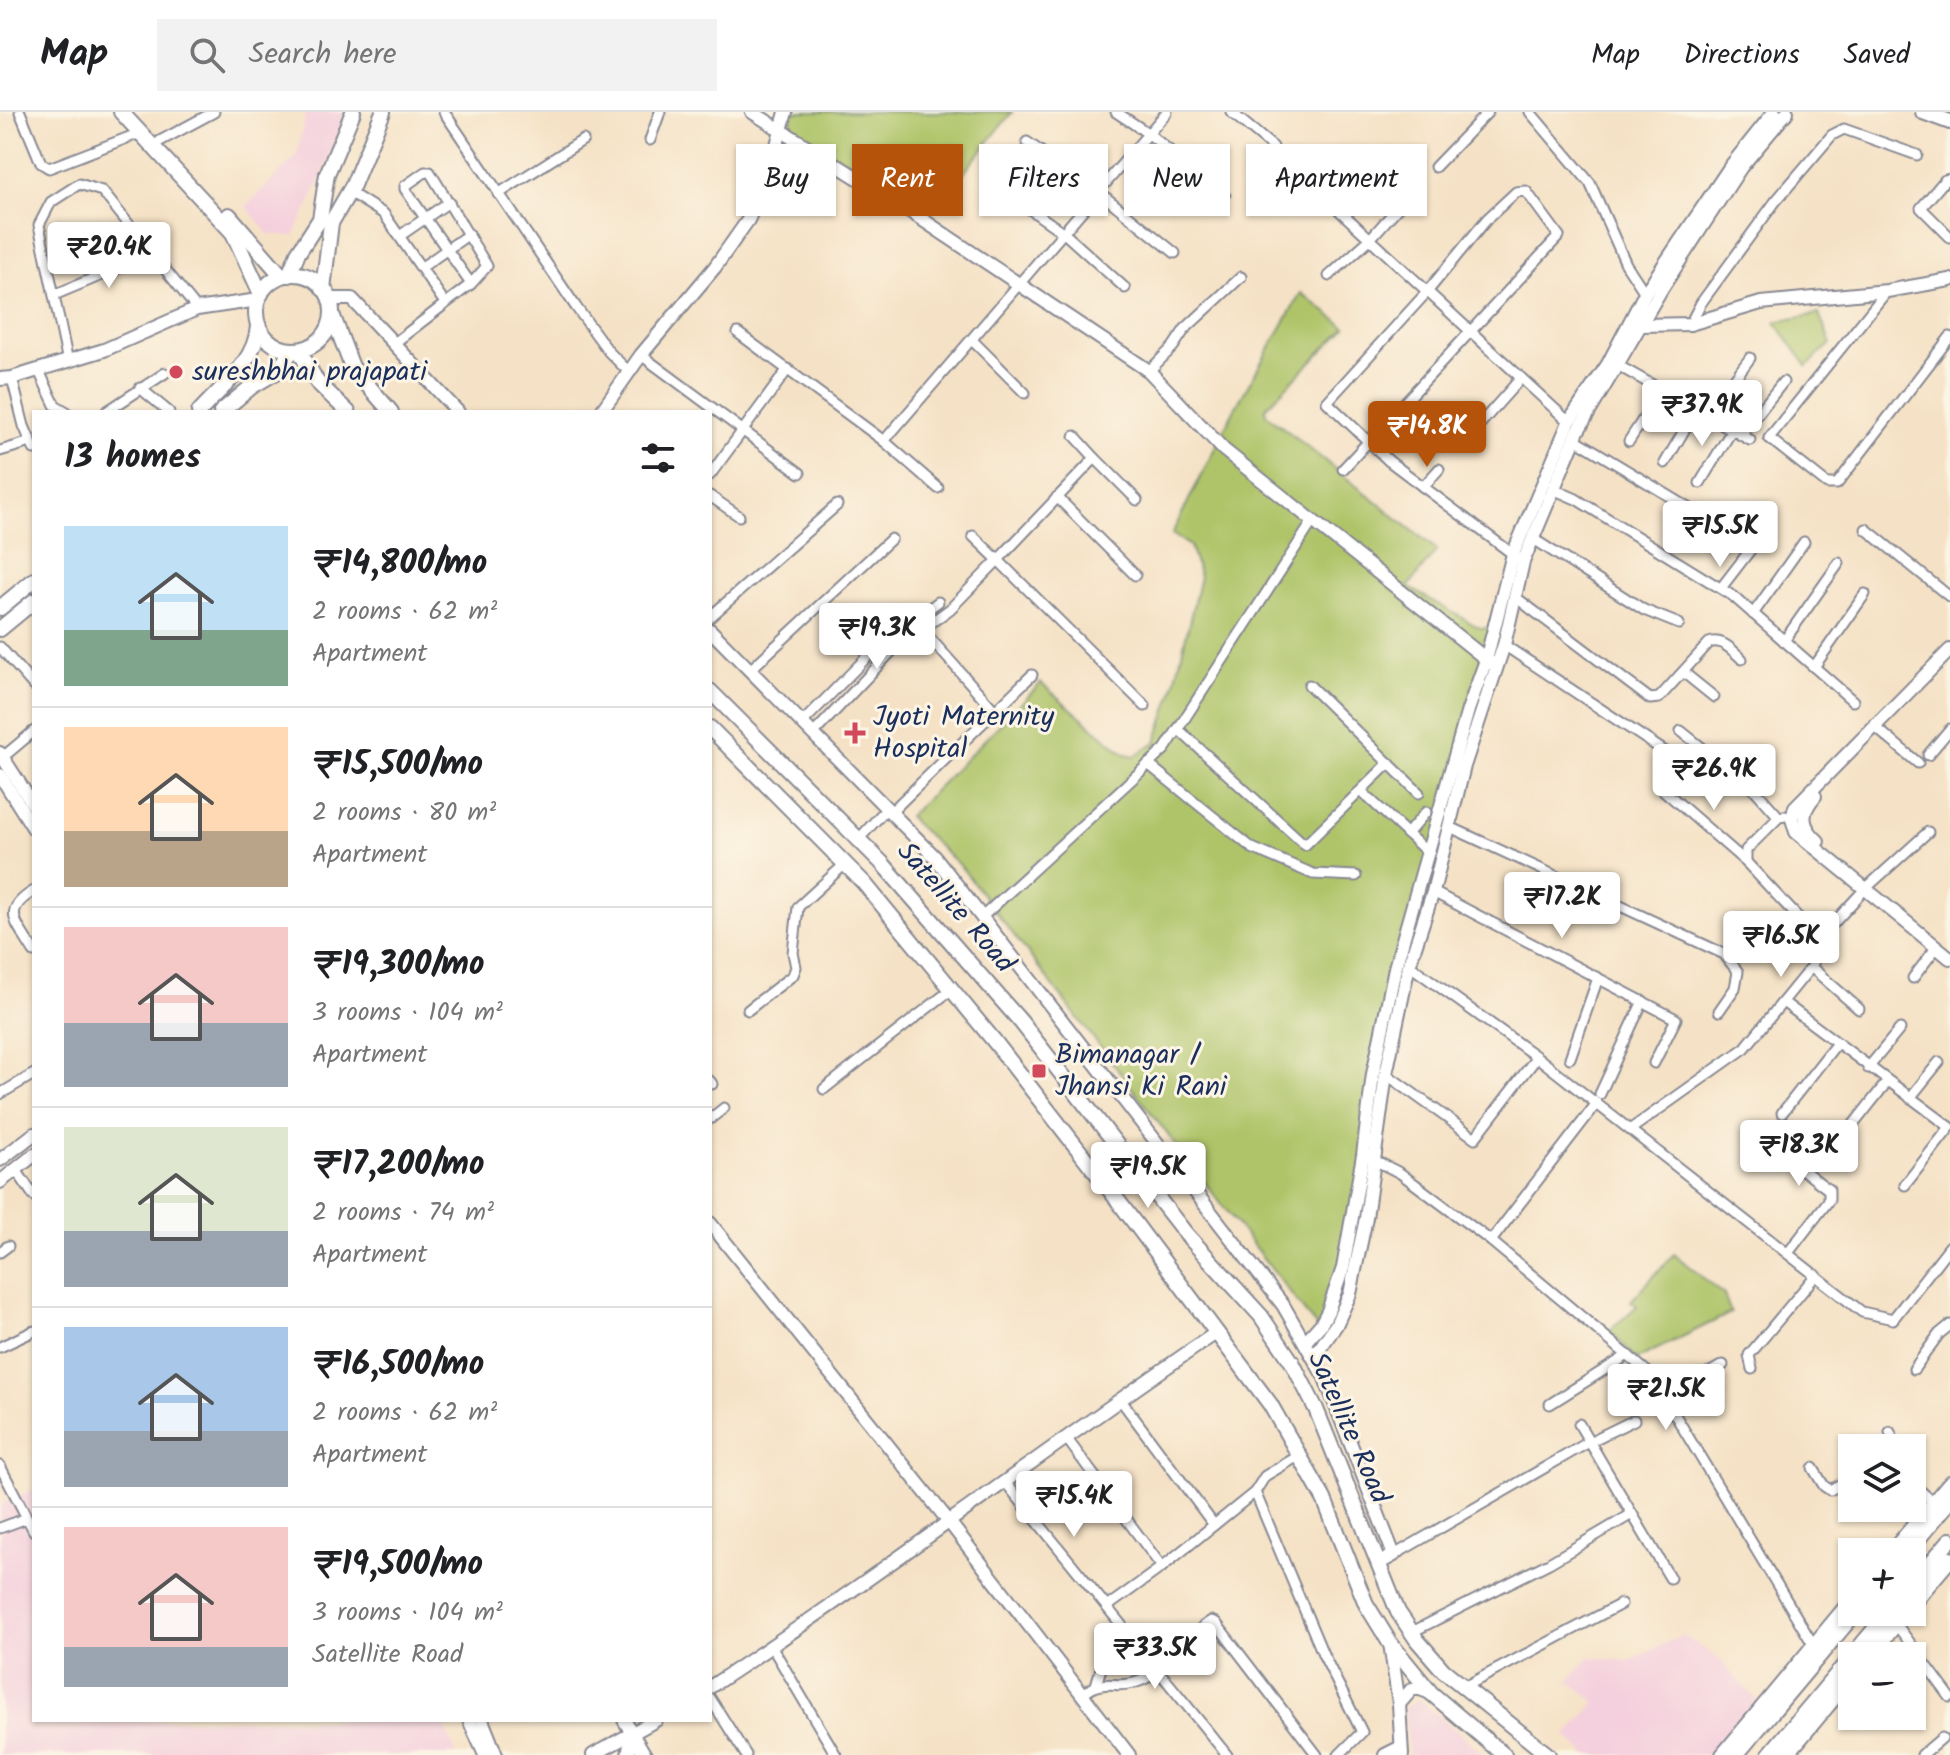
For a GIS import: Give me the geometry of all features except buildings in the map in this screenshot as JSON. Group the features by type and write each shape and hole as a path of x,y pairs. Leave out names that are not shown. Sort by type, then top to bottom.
{"main road":[{"path":"121,112 233,233 259,297"},
{"path":"134,112 286,275"},
{"path":"286,275 320,219 327,174 353,112"},
{"path":"223,410 251,387 278,371 296,350 322,338 331,323 328,301 331,223 349,192 383,112"},
{"path":"1923,112 1950,122"},
{"path":"201,410 250,355 258,335 256,308 259,297 270,283 286,275 308,277 328,301 352,367 389,410"},
{"path":"258,326 275,345 296,350 317,382 346,410"},
{"path":"0,608 32,582"},
{"path":"0,629 32,603"},
{"name":"Satellite Road","path":"712,693 882,863 1021,1022 1186,1234 1260,1315 1292,1362 1316,1409 1398,1612 1443,1670 1548,1755"},
{"name":"Satellite Road","path":"712,730 864,883 952,989 1116,1198 1256,1384 1300,1455 1324,1499 1366,1604 1390,1643 1431,1693 1504,1755"},
{"path":"1903,1538 1950,1483"},
{"path":"1919,1538 1950,1501"},
{"path":"1926,1568 1950,1540"},
{"path":"1926,1587 1950,1559"},
{"path":"1723,1755 1838,1617"},
{"path":"1736,1755 1844,1626"},
{"path":"1769,1755 1885,1626"},
{"path":"1786,1755 1838,1693"}],"street":[{"path":"20,112 41,163 49,168 140,133"},
{"path":"160,141 214,112"},
{"path":"444,112 576,307 609,352 629,372"},
{"path":"650,140 660,112"},
{"path":"752,112 896,202 1149,371 1224,450 1491,663"},
{"path":"602,410 641,355 715,267 748,220 769,174 786,112"},
{"path":"1116,112 1161,144"},
{"path":"1108,182 1167,112"},
{"path":"1231,112 1269,144"},
{"path":"1435,167 1488,112"},
{"path":"1530,112 1590,183 1626,264 1645,293"},
{"path":"1305,1342 1321,1324 1335,1295 1343,1268 1409,965 1433,892 1536,495 1569,422 1608,364 1645,293 1730,167 1774,112"},
{"path":"1314,1357 1336,1325 1350,1294 1366,1218 1373,1074 1392,981 1468,710 1491,663 1504,645 1518,558 1532,538 1575,439 1662,288 1741,167 1787,112"},
{"path":"1690,324 1701,303 1775,202 1832,135 1844,129 1917,155"},
{"path":"498,194 583,140"},
{"path":"393,344 471,284 487,266 430,172 425,172 404,187 471,284"},
{"path":"1950,179 1945,180 1921,208 1950,237"},
{"path":"68,362 39,225 51,202 79,184 102,191 197,309"},
{"path":"1343,469 1368,442 1470,331 1559,236 1526,191 1516,192 1487,219 1427,292 1327,402 1368,442 1423,487 1518,558"},
{"path":"349,192 384,214 445,303"},
{"path":"1108,199 1175,253"},
{"path":"401,235 449,202"},
{"path":"1040,216 1064,233 1125,288"},
{"path":"884,441 1079,216"},
{"path":"1345,216 1569,422"},
{"path":"1329,276 1390,216"},
{"path":"422,267 469,234"},
{"path":"54,295 152,254"},
{"path":"1149,371 1173,347 1185,329 1241,277"},
{"path":"1642,325 1690,324 1761,303 1887,291 1950,280"},
{"path":"1887,291 1769,438 1827,484 1837,484 1950,337"},
{"path":"0,451 32,445 6,379 68,362 197,309 259,297"},
{"path":"328,301 352,299 456,410"},
{"path":"738,333 884,441 938,488"},
{"path":"972,340 1025,393"},
{"path":"641,355 800,473"},
{"path":"1707,416 1750,358"},
{"path":"1617,365 1741,435"},
{"path":"712,472 788,369"},
{"path":"39,371 55,405 64,410"},
{"path":"113,410 165,373"},
{"path":"1464,442 1521,378"},
{"path":"1700,483 1783,382"},
{"path":"140,388 167,410"},
{"path":"1629,441 1662,390"},
{"path":"1665,463 1696,410"},
{"path":"1075,436 1137,500"},
{"path":"1575,439 1732,534"},
{"path":"814,733 892,651 950,609 1095,458"},
{"path":"1423,487 1439,469"},
{"path":"1553,489 1576,499 1721,588 1853,701"},
{"path":"712,497 739,516"},
{"path":"1057,497 1135,575"},
{"path":"712,615 837,505"},
{"path":"982,917 1165,749 1313,521"},
{"path":"1866,529 1950,597"},
{"path":"973,536 1145,706"},
{"path":"1721,588 1761,536"},
{"path":"1532,538 1644,610 1679,624"},
{"path":"750,670 891,539"},
{"path":"1753,614 1804,542"},
{"path":"1784,641 1839,563"},
{"path":"1814,667 1865,594"},
{"path":"1514,596 1650,699 1659,698 1715,640 1742,659"},
{"path":"803,722 873,651 938,602"},
{"path":"712,632 935,857 1280,1300 1314,1357 1335,1402 1394,1555"},
{"path":"928,636 995,711"},
{"path":"1504,645 1667,753"},
{"path":"0,647 32,684"},
{"path":"1867,887 1808,832 1804,812 1811,801 1948,660"},
{"path":"1948,660 1795,807 1793,815 1796,832 1943,948 1950,958"},
{"path":"1683,672 1714,697"},
{"path":"858,840 1032,675"},
{"path":"1309,685 1419,793"},
{"path":"1178,729 1305,845 1389,763"},
{"path":"1928,755 1950,729"},
{"path":"1681,731 1755,790 1779,817"},
{"path":"1880,731 1918,763"},
{"path":"32,732 2,755 32,824"},
{"path":"1148,764 1252,848 1313,874 1356,876"},
{"path":"0,775 32,804"},
{"path":"0,803 16,788"},
{"path":"1661,788 1746,862 1822,943"},
{"path":"1361,791 1427,852"},
{"path":"1407,834 1426,812"},
{"path":"1746,862 1746,850 1779,817 1793,815"},
{"path":"1450,827 1724,954 1738,972 1735,988 1719,1011"},
{"path":"1631,1129 1745,1048 1811,967 1831,926 1867,887 1928,832"},
{"path":"748,1010 793,975 796,967 793,939 798,907 845,864"},
{"path":"32,892 12,907 13,916 32,949"},
{"path":"1433,892 1676,1019 1654,1063"},
{"path":"1913,978 1943,948"},
{"path":"1409,965 1598,1098 1631,1129 1862,1312 1893,1319 1950,1246"},
{"path":"1811,967 1859,1009"},
{"path":"1570,1058 1598,978"},
{"path":"824,1089 952,989"},
{"path":"1491,1241 1598,1098 1643,1001"},
{"path":"1783,1002 1950,1127 1905,1185"},
{"path":"1868,1068 1900,1029"},
{"path":"1782,1113 1837,1043"},
{"path":"1386,1074 1475,1138 1537,1057"},
{"path":"1910,1098 1939,1062"},
{"path":"0,1094 32,1075"},
{"path":"1835,1148 1887,1082"},
{"path":"712,1117 724,1108"},
{"path":"1752,1131 1829,1190 1830,1195 1788,1253"},
{"path":"32,1136 4,1157 17,1169 32,1193"},
{"path":"0,1182 32,1157"},
{"path":"1369,1158 1400,1173 1491,1241 1651,1375 1814,1646"},
{"path":"712,1226 950,1523 1129,1755"},
{"path":"1752,1369 1749,1355 1816,1275"},
{"path":"1260,1315 1280,1300"},
{"path":"1914,1369 1939,1334 1950,1325"},
{"path":"0,1347 32,1332"},
{"path":"712,1686 950,1523 1216,1333"},
{"path":"1550,1404 1628,1355"},
{"path":"1665,1398 1723,1365"},
{"path":"1120,1399 1214,1525"},
{"path":"1378,1564 1589,1442 1634,1420"},
{"path":"1579,1424 1670,1578"},
{"path":"1067,1439 1162,1567"},
{"path":"1108,1606 1255,1492 1265,1476 1300,1455"},
{"path":"0,1466 32,1527"},
{"path":"1813,1468 1824,1486 1830,1490 1838,1486"},
{"path":"1006,1483 1227,1755"},
{"path":"1255,1492 1323,1654 1362,1732 1339,1755"},
{"path":"1926,1496 1933,1502"},
{"path":"1412,1632 1549,1563 1632,1514"},
{"path":"0,1528 27,1518"},
{"path":"1464,1687 1621,1604"},
{"path":"1083,1694 1096,1685 1137,1682 1158,1668 1211,1621 1216,1623 1317,1755"},
{"path":"1898,1626 1950,1697"},
{"path":"1096,1685 1103,1662 1129,1631"},
{"path":"1385,1755 1402,1751 1390,1643"},
{"path":"772,1647 836,1755"},
{"path":"1399,1704 1412,1689 1431,1693"},
{"path":"712,1701 746,1755"},
{"path":"470,1722 485,1755"},
{"path":"483,1722 496,1755"},
{"path":"625,1722 645,1755"},
{"path":"593,1755 653,1722"},
{"path":"628,1755 632,1735"},
{"path":"1922,1755 1942,1738"}],"shaded area":[{"path":"306,112 347,112 322,177 294,236 268,234 246,206 297,156"},
{"path":"32,1490 32,1722 444,1722 456,1755 0,1755 0,1504"},
{"path":"1682,1635 1718,1658 1758,1701 1711,1755 1587,1755 1566,1736 1596,1702 1569,1681 1589,1657 1630,1661"},
{"path":"1419,1699 1485,1755 1409,1755 1405,1708"}],"green space":[{"path":"794,112 1012,112 987,144 979,144 979,154 963,174 963,144 852,144 852,171 836,161 836,144 809,144 788,131"},
{"path":"1301,293 1346,327 1265,408 1266,414 1437,550 1408,587 1480,628 1493,628 1501,635 1388,1024 1350,1269 1337,1310 1321,1333 962,868 908,817 1041,683 1125,754 1135,756 1156,742 1172,695 1200,577 1190,546 1172,534 1233,412"},
{"path":"1819,314 1831,344 1807,366 1775,322"},
{"path":"1674,1254 1724,1295 1731,1313 1637,1359 1609,1331 1637,1306 1631,1301"}],"place":[{"name":"sureshbhai prajapati","path":"176,372"},
{"name":"Jyoti Maternity Hospital","path":"855,733"},
{"name":"Bimanagar / Jhansi Ki Rani","path":"1039,1071"}]}
